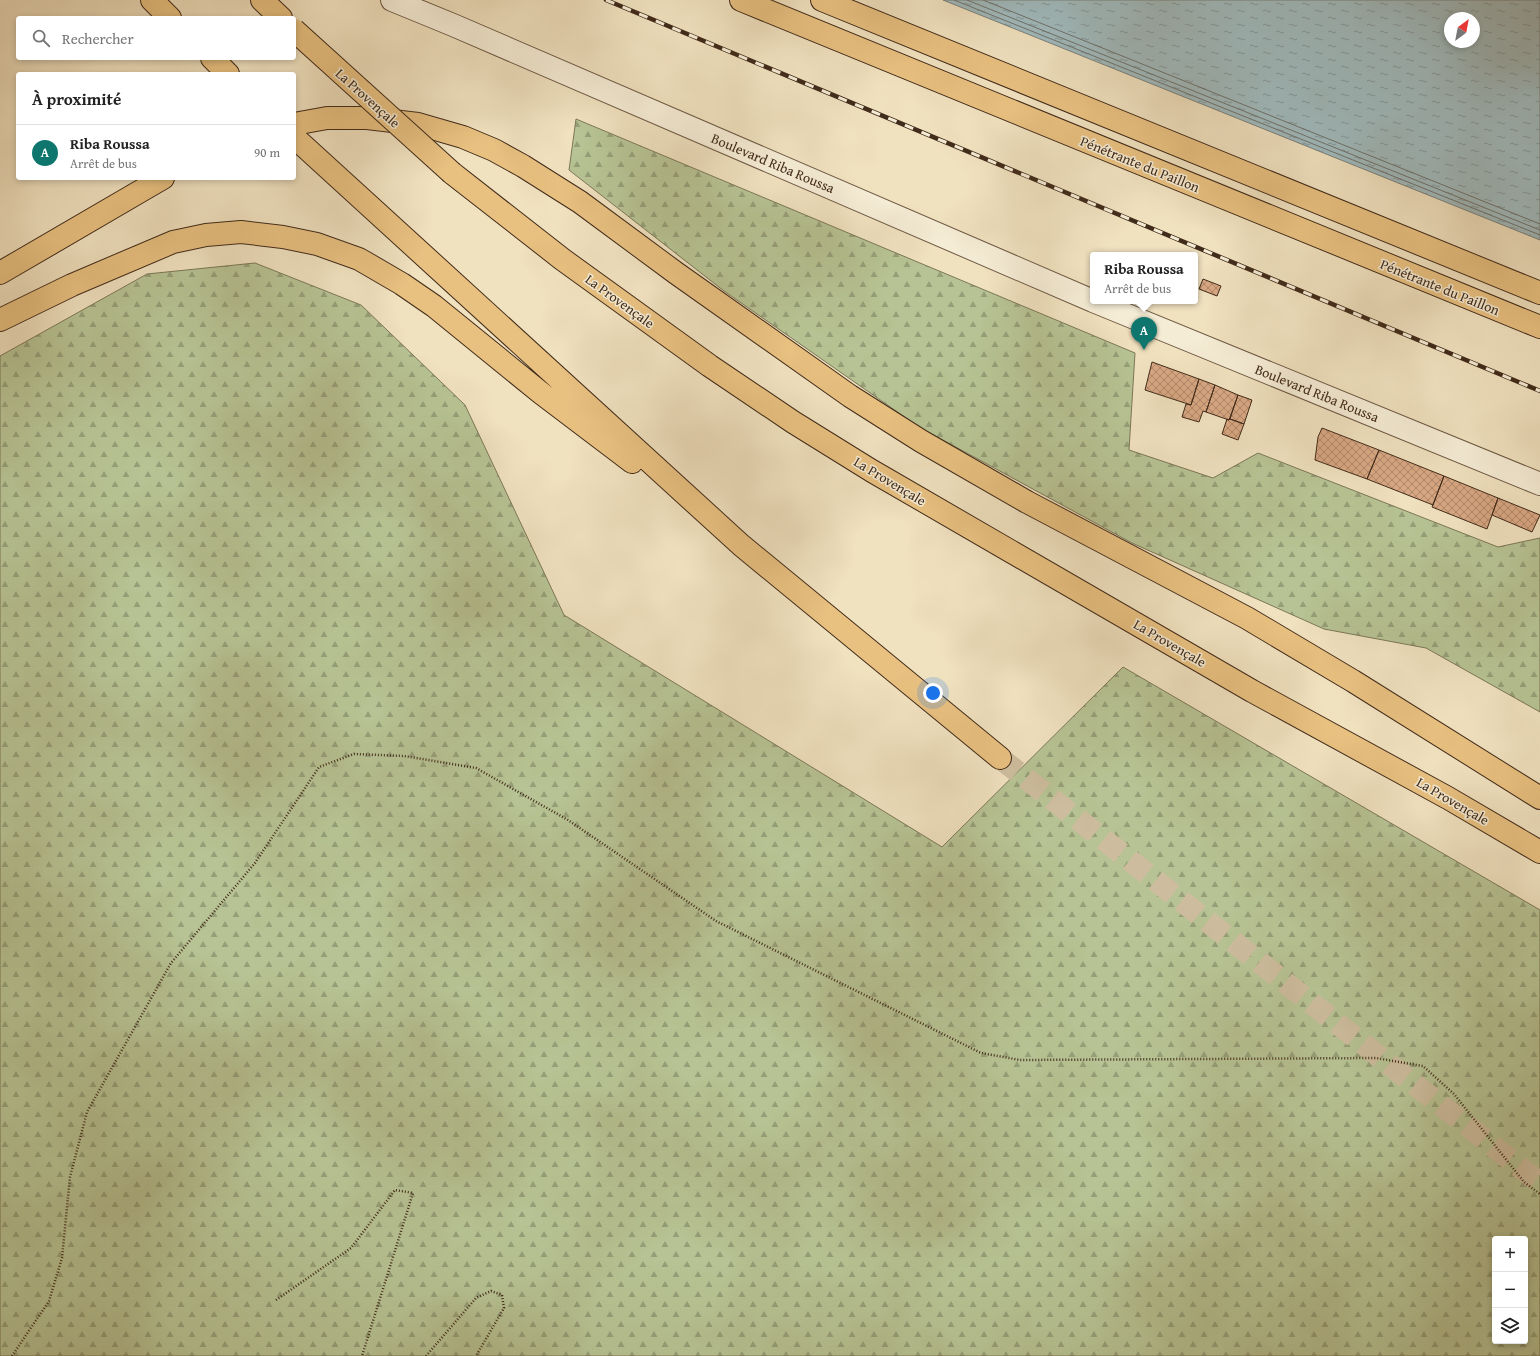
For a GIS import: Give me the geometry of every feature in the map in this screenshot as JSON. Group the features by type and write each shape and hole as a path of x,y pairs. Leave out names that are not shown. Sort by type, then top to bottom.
{"main road":[{"path":"152,0 168,16"},
{"path":"262,0 279,16"},
{"name":"Pénétrante du Paillon","path":"741,0 1540,327"},
{"path":"822,0 1540,293"},
{"name":"La Provençale","path":"296,32 452,173 562,259 710,366 800,426 872,471 1252,691 1448,798 1540,852"},
{"path":"214,60 226,72"},
{"path":"296,124 327,118 367,118 418,124 463,138 494,150 523,166 580,202 676,273 850,396 921,441 1027,502 1254,622 1353,680 1540,798"},
{"path":"296,139 741,545"},
{"path":"0,273 160,180"},
{"path":"0,320 123,262 173,242 206,235 241,232 283,237 317,244 358,259 402,284 434,306 541,393 741,545 1000,758"}],"street":[{"name":"Boulevard Riba Roussa","path":"392,0 1090,300"},
{"name":"Boulevard Riba Roussa","path":"1100,304 1540,484"}],"path":[{"path":"12,1356 49,1301 62,1258 70,1177 87,1112 163,977 171,963 255,863 319,767 354,754 404,756 476,768 568,820 716,921 981,1053 1020,1060 1376,1058 1423,1066 1454,1094 1524,1182 1540,1194"},
{"path":"276,1300 351,1248 395,1190 413,1193 362,1356"},
{"path":"426,1356 476,1298 491,1291 502,1295 504,1308 476,1356"}],"green space":[{"path":"576,119 1135,353 1129,450 1213,478 1258,453 1498,547 1540,538 1540,712 1426,648 1324,629 1132,543 919,427 724,291 569,170"},
{"path":"255,263 361,305 465,405 564,615 942,847 1123,667 1540,910 1540,1356 0,1356 0,356 147,274"}],"water":[{"path":"943,0 1540,0 1540,240"}],"building":[{"path":"1203,279 1221,286 1217,296 1199,289"},
{"path":"1152,362 1199,379 1191,405 1145,390"},
{"path":"1199,379 1215,385 1206,412 1203,411 1199,422 1182,417 1186,404 1191,405"},
{"path":"1215,385 1238,395 1229,420 1206,412"},
{"path":"1238,395 1252,400 1244,424 1230,419"},
{"path":"1227,419 1244,424 1238,440 1222,434"},
{"path":"1322,428 1379,450 1367,479 1315,460 1318,437"},
{"path":"1379,450 1444,476 1433,505 1367,479"},
{"path":"1444,476 1498,498 1487,529 1432,507"},
{"path":"1498,498 1540,515 1532,532 1492,515"}],"tunnel":[{"path":"1000,758 1540,1183"}],"railway":[{"path":"606,0 1540,391"}],"place":[{"name":"Riba Roussa","path":"1144,350"}]}
